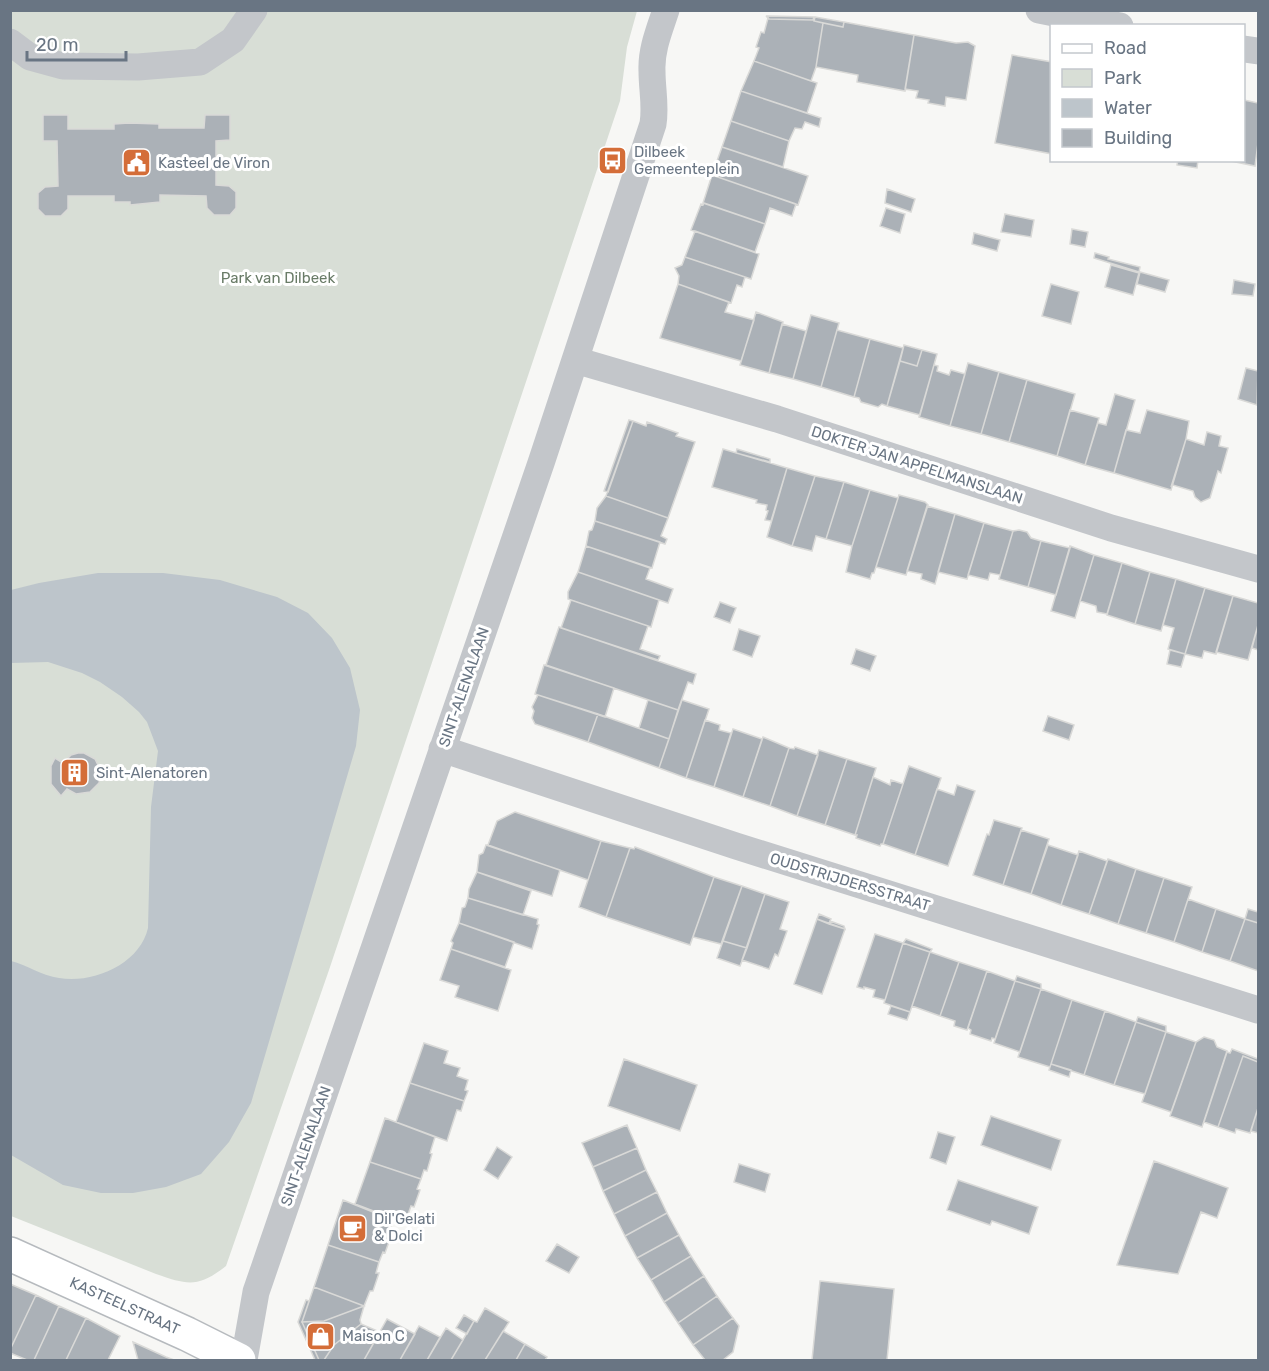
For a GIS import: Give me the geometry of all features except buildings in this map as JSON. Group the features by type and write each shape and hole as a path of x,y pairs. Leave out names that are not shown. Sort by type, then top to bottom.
{"street":[{"path":"10,42 30,57 63,66 138,67 200,62 232,40 254,10"},
{"name":"SINT-ALENALAAN","path":"244,1360 256,1292 575,360 653,124 655,111 653,47 666,10"},
{"path":"1039,10 1110,24"},
{"name":"DOKTER JAN APPELMANSLAAN","path":"575,360 777,419 1111,528 1258,569"},
{"name":"OUDSTRIJDERSSTRAAT","path":"442,749 736,846 1258,1010"},
{"name":"KASTEELSTRAAT","path":"10,1254 239,1360"}],"green space":[{"name":"Park van Dilbeek","path":"10,11 637,11 627,47 620,101 329,970 226,1266 200,1281 185,1282 156,1274 11,1216"}],"water":[{"path":"98,573 163,573 220,580 277,597 308,613 332,638 350,668 360,710 356,746 251,1103 229,1142 201,1174 166,1187 133,1193 101,1193 63,1185 11,1155 11,961 53,977 86,978 113,969 125,961 136,952 148,928 151,807 158,751 147,722 122,697 82,673 48,662 11,663 11,590"}],"place":[{"name":"Dilbeek Gemeenteplein","path":"613,161"},
{"name":"Kasteel de Viron","path":"137,163"},
{"name":"Sint-Alenatoren","path":"75,773"},
{"name":"Dil'Gelati & Dolci","path":"353,1228"},
{"name":"Maison C","path":"321,1336"}]}
